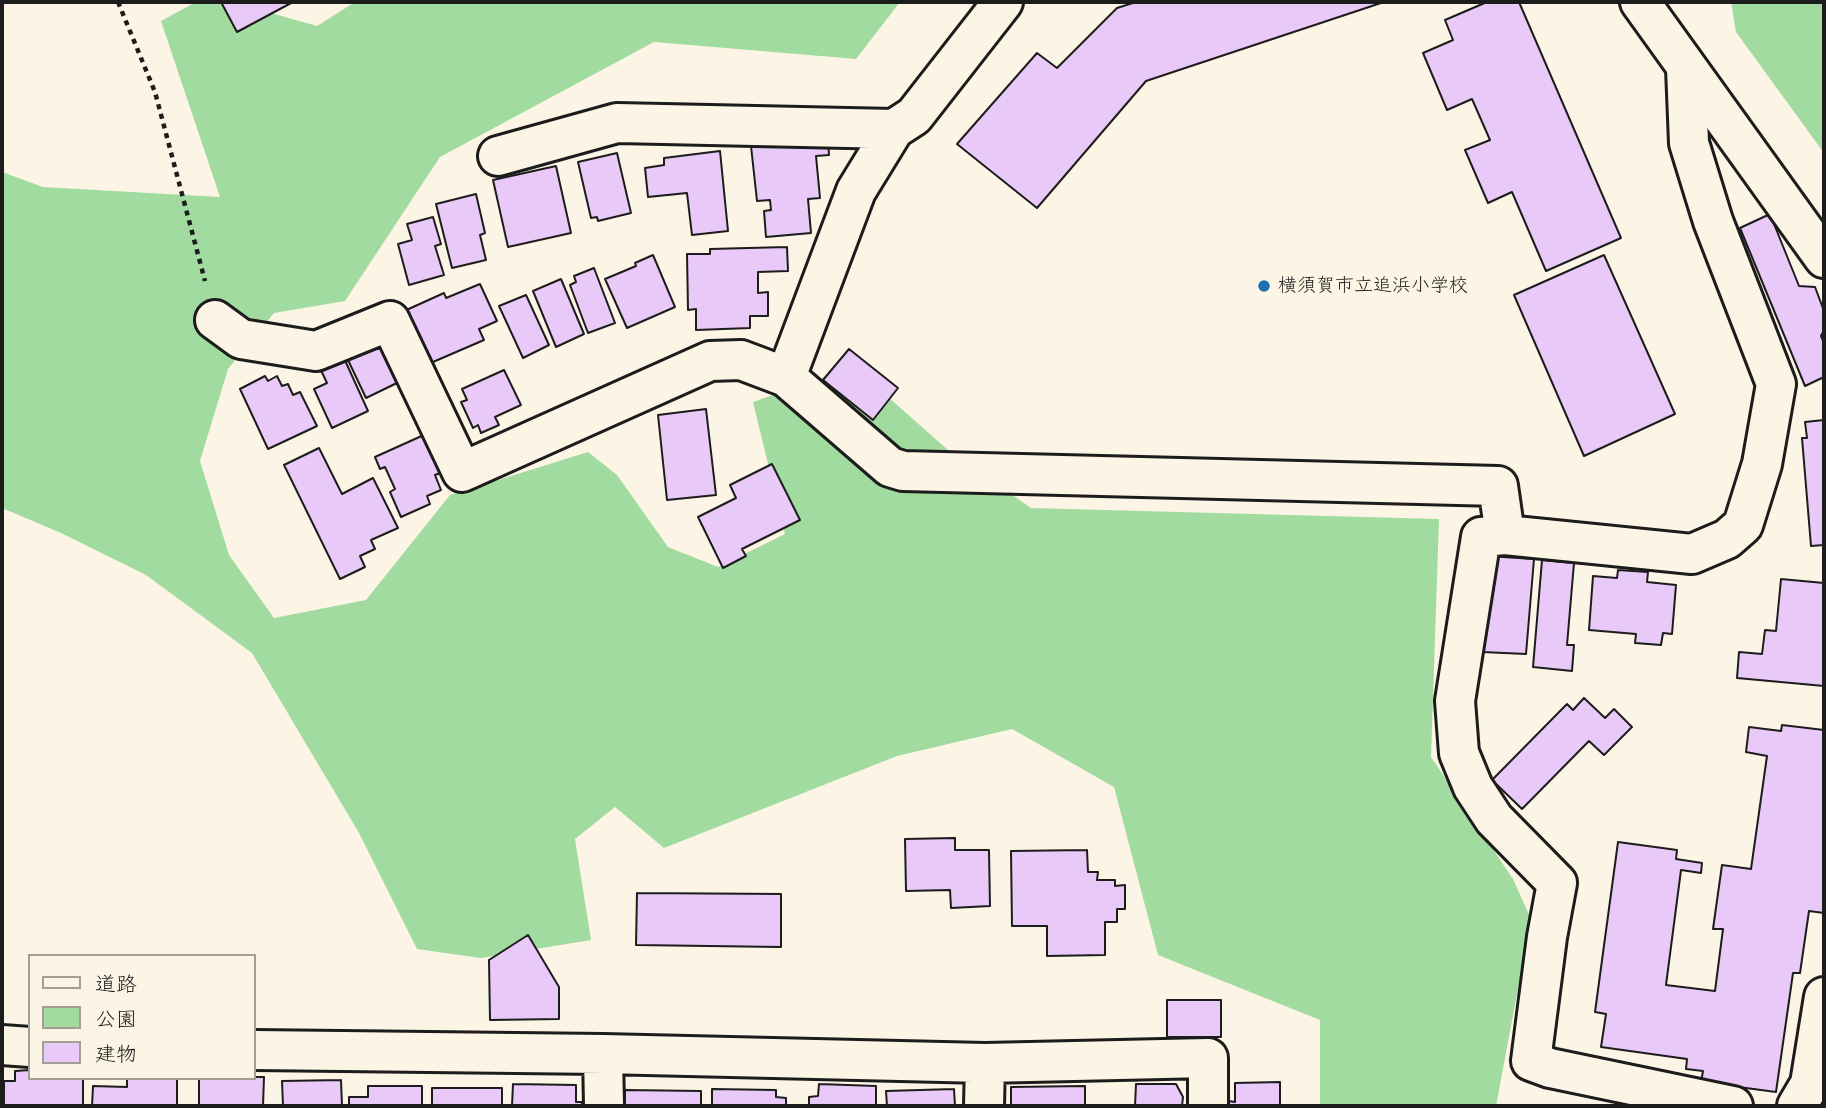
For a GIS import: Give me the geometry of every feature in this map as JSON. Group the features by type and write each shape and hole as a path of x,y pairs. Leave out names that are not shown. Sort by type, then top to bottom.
{"street":[{"path":"786,377 856,191 894,129 914,116 1003,2"},
{"path":"1640,2 1824,258"},
{"path":"1686,68 1689,143 1713,221 1776,384 1762,464 1742,525 1727,539 1692,554 1505,535 1481,537 1455,701 1458,753 1473,787 1494,819 1557,883 1531,1061 1550,1068 1733,1106"},
{"path":"498,156 617,123 894,129"},
{"path":"215,320 241,339 316,351 390,321 462,472 710,361 741,360 786,377 890,467 902,471 1498,486 1505,535"},
{"path":"1797,1106 1810,1084 1824,997"},
{"path":"2,1045 28,1047"},
{"path":"256,1050 603,1054 985,1063 1208,1058 1208,1106"},
{"path":"603,1054 604,1106"},
{"path":"984,1106 985,1063"}],"path":[{"path":"118,2 155,92 215,320"}],"green space":[{"path":"196,2 232,2 317,26 355,2 900,2 856,59 654,42 440,157 345,301 274,313 228,369 200,461 229,555 274,618 366,600 450,495 588,452 617,475 668,547 718,567 785,534 753,402 854,367 948,450 1031,508 1439,519 1431,757 1513,879 1531,919 1496,1106 1320,1106 1320,1020 1158,955 1114,787 1012,729 897,756 664,848 615,807 575,839 591,940 481,958 417,949 359,833 252,653 146,575 61,533 2,508 2,172 43,187 220,197 161,21"},
{"path":"1731,2 1824,2 1824,153 1736,32"}],"building":[{"path":"221,2 293,2 237,32"},
{"path":"1136,2 1384,2 1146,81 1037,208 957,144 1037,53 1057,68 1117,8"},
{"path":"1487,2 1519,2 1621,238 1546,271 1512,192 1488,203 1465,150 1490,140 1472,99 1447,110 1423,53 1453,40 1445,20"},
{"path":"828,139 829,155 816,156 820,198 808,199 811,233 766,237 764,211 771,210 770,200 757,201 751,146"},
{"path":"720,151 728,231 692,235 687,193 648,197 645,168 664,165 664,158"},
{"path":"617,153 631,213 598,221 597,217 591,218 578,162"},
{"path":"556,166 571,233 508,247 493,180"},
{"path":"476,194 485,233 480,235 486,260 452,268 436,204"},
{"path":"1770,214 1799,286 1815,287 1824,311 1824,330 1821,336 1824,343 1824,377 1805,386 1740,228"},
{"path":"433,217 441,244 435,246 444,275 409,285 398,244 412,240 407,224"},
{"path":"787,247 788,271 758,272 758,293 768,292 768,316 750,316 750,328 696,330 696,309 688,310 687,254 710,254 710,249"},
{"path":"653,255 675,307 627,328 605,279 636,266 635,263"},
{"path":"1604,255 1675,414 1584,456 1514,295"},
{"path":"594,268 615,323 588,333 570,285 576,282 574,276"},
{"path":"561,279 584,334 556,347 533,291"},
{"path":"480,284 497,321 479,329 484,340 426,365 402,312 444,293 446,298"},
{"path":"526,295 549,345 523,358 499,306"},
{"path":"373,338 378,349 383,347 399,382 366,398 348,360 352,358 348,349"},
{"path":"849,349 898,388 873,420 823,380"},
{"path":"343,356 368,411 332,428 314,389 327,383 319,366"},
{"path":"504,370 521,405 495,417 499,425 481,433 478,425 473,428 461,402 467,400 462,389"},
{"path":"265,376 268,381 277,376 282,386 288,384 293,395 300,392 317,426 268,449 240,389"},
{"path":"706,409 716,495 667,500 658,415"},
{"path":"1824,420 1824,545 1811,546 1802,438 1807,438 1805,422"},
{"path":"426,434 443,472 435,475 441,490 427,496 430,504 401,517 390,492 395,489 385,467 380,469 375,457"},
{"path":"319,448 342,494 373,478 398,528 371,540 375,549 360,556 365,567 340,579 284,465"},
{"path":"772,464 800,520 742,549 746,556 723,568 698,517 736,498 730,485"},
{"path":"1488,556 1534,559 1526,654 1482,652"},
{"path":"1542,560 1574,563 1567,645 1574,645 1572,671 1533,667"},
{"path":"1618,570 1648,572 1647,582 1676,585 1672,634 1663,633 1661,645 1635,643 1636,634 1589,630 1593,576 1617,578"},
{"path":"1781,579 1824,583 1824,686 1737,678 1739,652 1762,654 1765,630 1776,631"},
{"path":"1584,698 1605,718 1614,709 1632,727 1604,755 1589,741 1522,809 1492,780 1567,704 1573,710"},
{"path":"1782,725 1824,730 1824,913 1809,911 1800,973 1793,973 1776,1092 1701,1082 1703,1071 1686,1069 1687,1059 1601,1047 1606,1014 1595,1012 1618,842 1677,850 1676,859 1702,863 1701,873 1681,870 1666,985 1715,991 1723,929 1713,929 1722,865 1751,869 1767,756 1746,752 1749,727 1781,731"},
{"path":"955,838 955,850 989,850 990,906 951,908 950,890 906,891 905,839"},
{"path":"1087,850 1088,872 1098,872 1097,880 1115,880 1115,886 1125,885 1125,909 1117,909 1117,922 1105,922 1105,955 1047,956 1047,926 1012,926 1011,851"},
{"path":"637,893 781,894 781,947 636,945"},
{"path":"528,935 559,987 559,1019 490,1020 489,960"},
{"path":"1167,1000 1221,1000 1221,1037 1167,1037"},
{"path":"28,1070 28,1080 83,1080 83,1106 4,1106 4,1081 15,1081 15,1071"},
{"path":"256,1077 264,1077 263,1106 199,1106 199,1080 256,1080"},
{"path":"127,1080 177,1080 177,1106 92,1106 93,1086 127,1087"},
{"path":"341,1080 342,1106 283,1106 282,1081"},
{"path":"1280,1082 1280,1106 1229,1106 1229,1101 1235,1102 1235,1083"},
{"path":"513,1084 576,1085 576,1102 582,1102 582,1106 512,1106"},
{"path":"819,1084 876,1086 876,1106 809,1106 809,1097 818,1096"},
{"path":"1136,1084 1176,1084 1183,1097 1182,1106 1135,1106"},
{"path":"368,1086 422,1086 422,1106 349,1106 349,1097 368,1097"},
{"path":"1085,1086 1085,1106 1011,1106 1011,1087"},
{"path":"432,1088 502,1088 502,1106 432,1106"},
{"path":"712,1089 776,1090 776,1097 786,1098 786,1106 712,1106"},
{"path":"954,1089 955,1106 887,1106 886,1091"},
{"path":"625,1090 701,1091 701,1106 625,1106"}],"place":[{"name":"横須賀市立追浜小学校","path":"1264,286"}]}
